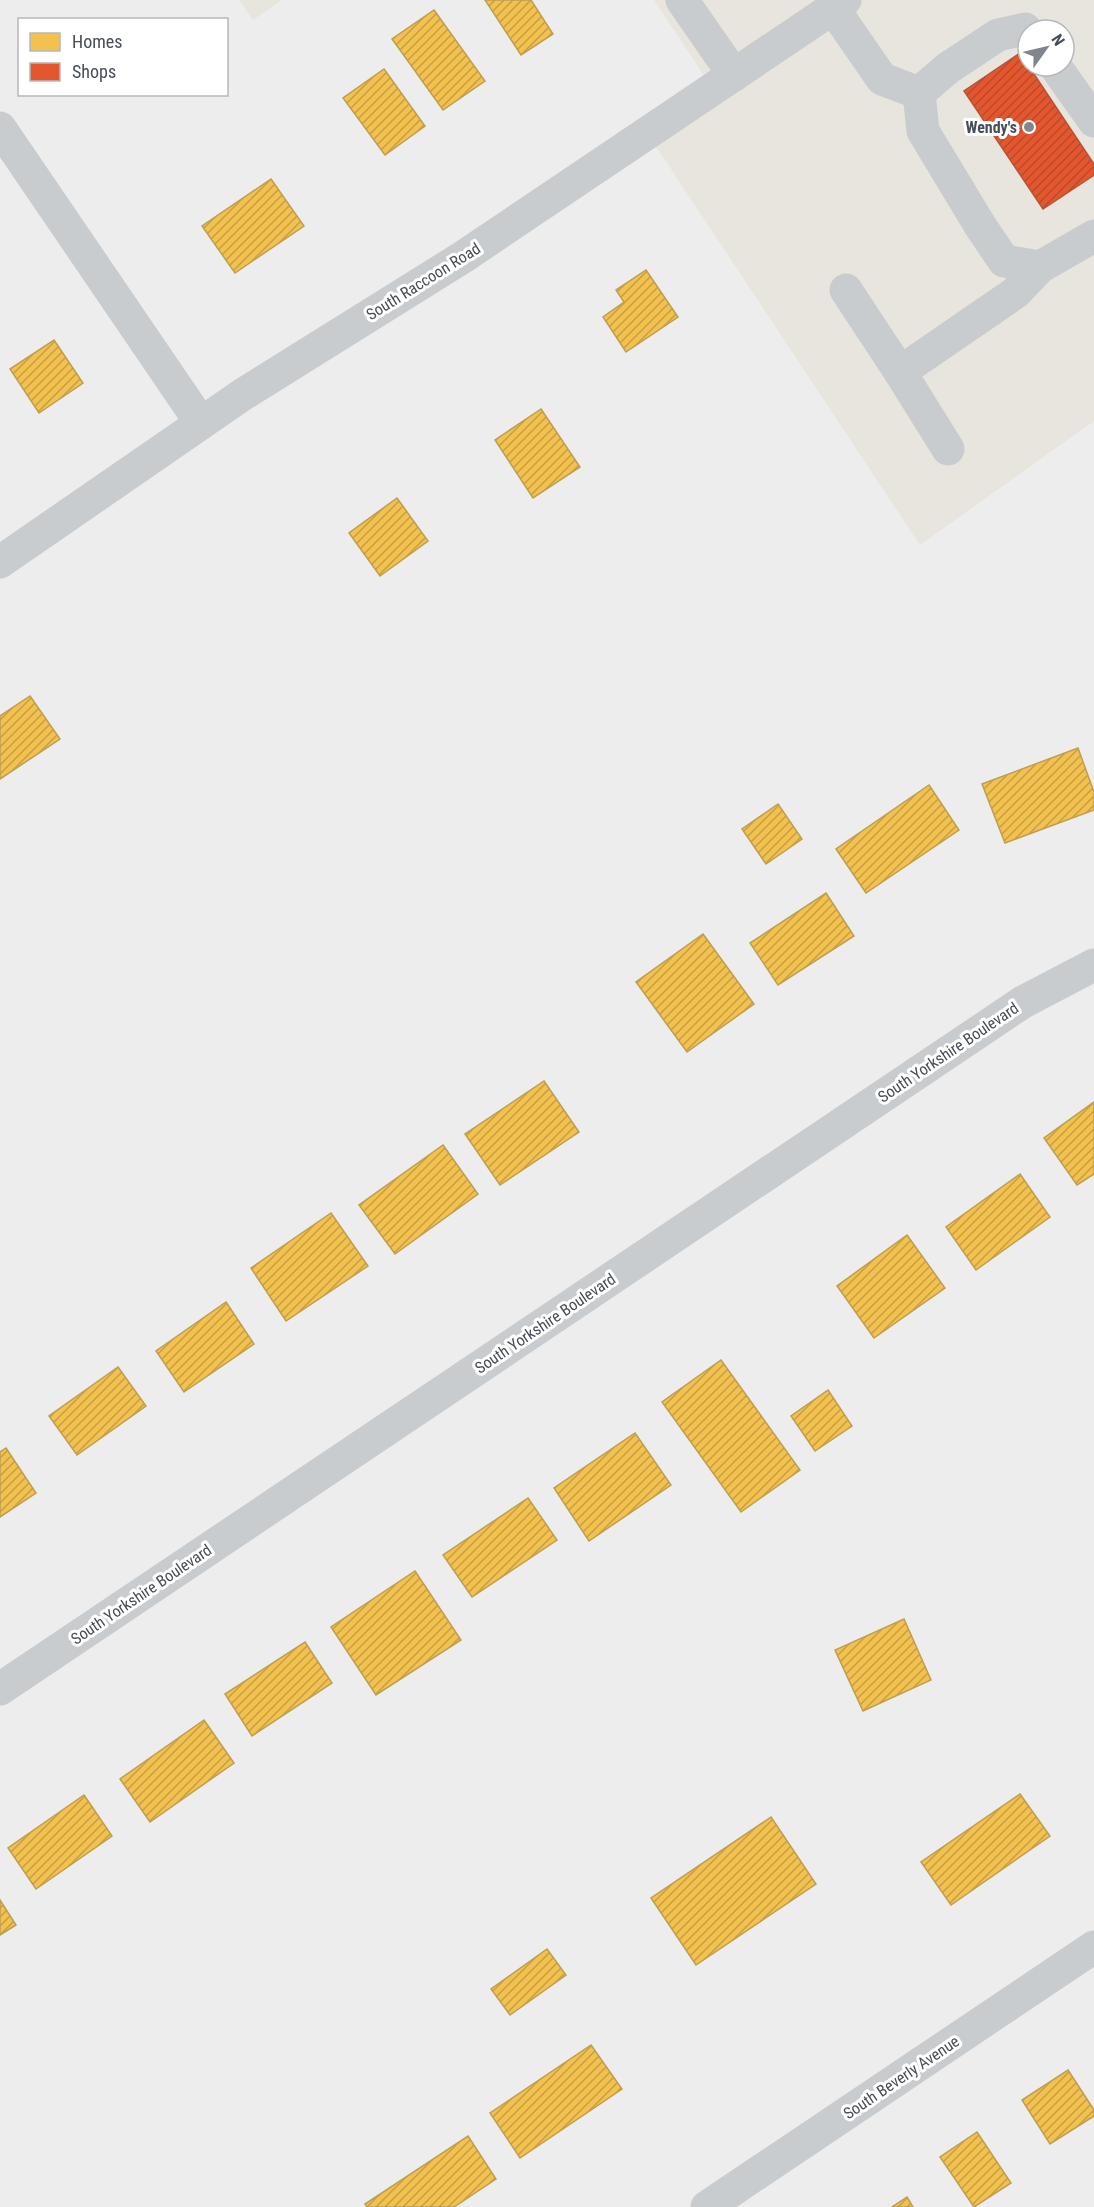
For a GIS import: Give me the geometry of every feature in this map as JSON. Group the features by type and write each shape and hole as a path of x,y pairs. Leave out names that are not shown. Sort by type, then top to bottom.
{"street":[{"path":"682,0 734,75"},
{"path":"839,4 882,79 919,93"},
{"name":"South Raccoon Road","path":"0,562 242,395 463,257 839,4"},
{"path":"919,93 948,68 998,35 1016,31"},
{"path":"1064,78 1094,121"},
{"path":"919,93 923,131 1004,261 1040,267"},
{"path":"0,128 201,423"},
{"path":"900,372 1015,293 1040,267 1094,236"},
{"path":"846,290 948,449"},
{"name":"South Yorkshire Boulevard","path":"0,1689 1023,1002 1094,965"},
{"name":"South Beverly Avenue","path":"707,2207 1094,1947"}],"shaded area":[{"path":"239,0 282,0 253,20"},
{"path":"654,0 1094,0 1094,421 920,545 647,133 713,89"}],"building: Homes":[{"path":"485,0 531,0 553,34 521,55"},
{"path":"434,10 485,81 443,110 392,39"},
{"path":"384,69 425,126 385,155 343,98"},
{"path":"271,179 304,226 235,273 202,226"},
{"path":"646,270 678,317 626,352 603,317 624,302 616,290"},
{"path":"54,340 83,383 39,413 10,369"},
{"path":"541,409 580,467 533,498 495,440"},
{"path":"397,498 428,541 380,576 349,533"},
{"path":"30,696 60,739 0,779 0,716"},
{"path":"1078,748 1094,792 1094,810 1005,843 982,784"},
{"path":"929,785 959,830 866,893 836,849"},
{"path":"778,804 802,839 766,864 742,829"},
{"path":"826,893 854,936 778,985 750,943"},
{"path":"703,934 754,1004 687,1052 636,982"},
{"path":"544,1081 579,1132 500,1185 465,1134"},
{"path":"1094,1102 1094,1174 1077,1185 1044,1138"},
{"path":"443,1145 478,1194 395,1254 359,1205"},
{"path":"1020,1174 1050,1217 976,1270 946,1227"},
{"path":"331,1213 368,1266 286,1321 251,1268"},
{"path":"907,1235 945,1288 874,1338 837,1286"},
{"path":"226,1302 254,1344 184,1392 156,1351"},
{"path":"721,1360 800,1470 741,1512 662,1402"},
{"path":"118,1367 146,1406 77,1455 49,1416"},
{"path":"828,1390 852,1426 815,1451 791,1416"},
{"path":"635,1433 671,1485 589,1541 554,1488"},
{"path":"6,1448 36,1493 0,1517 0,1452"},
{"path":"528,1498 557,1540 472,1597 443,1555"},
{"path":"415,1571 461,1640 376,1695 331,1627"},
{"path":"904,1619 931,1680 863,1711 835,1650"},
{"path":"305,1642 332,1683 252,1736 225,1694"},
{"path":"204,1720 234,1763 150,1822 120,1779"},
{"path":"1020,1794 1050,1836 951,1905 921,1862"},
{"path":"84,1795 112,1836 36,1889 8,1848"},
{"path":"771,1817 816,1884 696,1965 651,1898"},
{"path":"0,1900 16,1925 0,1935"},
{"path":"547,1949 566,1975 510,2015 491,1989"},
{"path":"591,2045 622,2089 520,2158 490,2113"},
{"path":"1068,2070 1094,2110 1094,2116 1050,2144 1022,2100"},
{"path":"977,2132 1011,2183 974,2207 940,2157"},
{"path":"468,2136 496,2179 454,2207 367,2207 365,2204"},
{"path":"907,2197 913,2207 892,2207"}],"building: Shops":[{"name":"Wendy's","path":"1016,56 1016,78 1037,78 1094,164 1094,175 1043,209 964,91"}],"place":[{"name":"Wendy's","path":"1029,127"}]}
